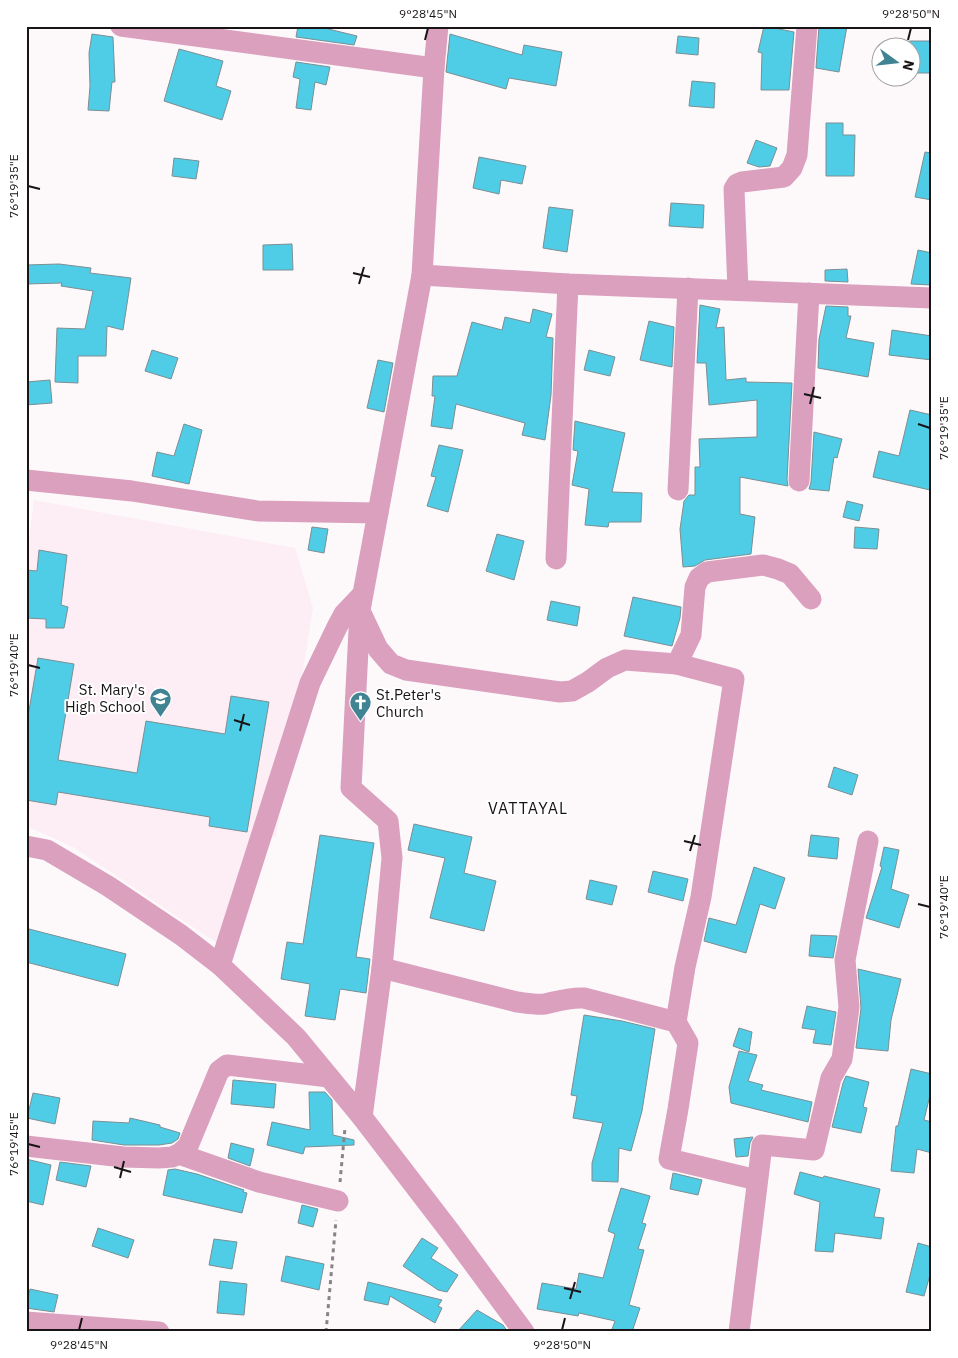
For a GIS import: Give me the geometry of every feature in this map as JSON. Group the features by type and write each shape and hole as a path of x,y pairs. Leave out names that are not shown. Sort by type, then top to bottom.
{"street":[{"path":"120,26 434,68"},
{"path":"362,1117 382,968 392,858 388,822 351,788 361,603 422,275 438,26"},
{"path":"738,290 734,189 736,184 742,182 784,177 792,168 797,154 807,26"},
{"path":"422,275 568,284 932,298"},
{"path":"556,559 568,284"},
{"path":"678,490 688,288"},
{"path":"798,481 809,293"},
{"path":"26,480 132,491 258,511 378,513"},
{"path":"676,664 691,635 695,587 699,578 708,572 763,565 790,574 811,599"},
{"path":"361,603 378,649 392,664 406,670 560,692 572,691 607,668 625,660 676,664 734,679 701,897 684,967 676,1022 688,1043 668,1159 757,1180"},
{"path":"220,965 310,683 344,614 361,603"},
{"path":"357,666 392,664"},
{"path":"739,1332 762,1145 814,1150 831,1078 842,1059 849,1007 845,960 868,841"},
{"path":"26,846 47,850 108,886 180,935 220,965 296,1037 362,1117 469,1255 524,1332"},
{"path":"382,968 517,1002 544,1004 575,997 584,998 676,1022"},
{"path":"26,1146 123,1157 172,1157 188,1146 218,1071 222,1067 329,1077"},
{"path":"179,1154 259,1182 338,1201"},
{"path":"26,1322 159,1332"}],"shaded area":[{"name":"St. Mary's High School","path":"34,500 295,548 313,608 276,837 257,835 230,952 73,847 26,826 26,564"}],"building":[{"path":"298,26 316,26 357,36 354,45 296,37"},
{"path":"764,26 794,32 789,90 761,90 762,53 758,52"},
{"path":"819,26 847,26 839,72 816,68"},
{"path":"92,34 113,37 115,82 112,82 109,111 88,110 90,86 89,53"},
{"path":"450,34 522,55 524,45 562,52 556,86 509,78 506,89 446,72"},
{"path":"678,36 699,38 698,55 676,53"},
{"path":"920,41 932,41 932,73 920,73"},
{"path":"179,49 223,61 216,86 231,91 222,120 164,101"},
{"path":"296,62 330,67 326,85 315,82 311,110 296,108 300,79 293,77"},
{"path":"692,81 715,83 714,108 689,106"},
{"path":"826,123 843,123 843,135 855,135 854,176 826,176"},
{"path":"756,140 777,148 770,166 759,167 747,163"},
{"path":"925,152 932,153 932,200 915,197"},
{"path":"479,157 526,166 522,184 501,180 499,194 473,188"},
{"path":"174,158 199,161 196,179 172,176"},
{"path":"671,203 704,205 703,228 669,226"},
{"path":"549,207 573,210 567,252 543,248"},
{"path":"292,244 293,270 263,270 263,245"},
{"path":"918,250 932,253 932,285 911,284"},
{"path":"59,264 91,268 90,273 131,278 123,330 107,326 106,356 78,356 78,383 55,382 57,328 85,329 93,291 61,286 62,283 26,284 26,265"},
{"path":"847,269 848,282 825,281 825,270"},
{"path":"700,305 720,309 716,328 724,327 726,380 746,378 746,382 792,383 788,486 740,477 740,514 755,517 751,554 705,560 695,566 683,567 680,529 684,501 689,495 695,495 695,467 700,467 699,439 757,437 757,400 709,405 706,363 697,363"},
{"path":"826,306 848,307 848,316 851,316 846,338 874,343 868,377 818,368 819,339"},
{"path":"533,309 552,314 546,337 553,338 551,395 545,440 522,435 525,423 456,404 452,429 431,426 435,396 432,396 433,376 457,376 472,322 502,330 505,317 530,323"},
{"path":"649,321 674,327 672,367 640,360"},
{"path":"892,330 932,336 932,360 889,355"},
{"path":"152,350 178,358 171,379 145,371"},
{"path":"589,350 615,357 610,376 584,370"},
{"path":"378,360 393,363 384,412 367,408"},
{"path":"50,380 52,403 26,405 26,382"},
{"path":"910,410 932,415 932,480 930,490 873,477 879,451 899,456"},
{"path":"575,421 625,433 612,492 642,493 641,522 609,522 608,527 585,525 589,489 572,485 578,451 573,450"},
{"path":"184,424 202,430 189,484 152,476 157,452 174,456"},
{"path":"814,432 842,439 837,458 834,457 829,491 809,489"},
{"path":"439,445 463,450 448,512 427,506 436,477 431,476"},
{"path":"847,501 863,505 859,521 843,517"},
{"path":"312,527 328,529 324,553 308,550"},
{"path":"855,527 879,529 877,549 854,548"},
{"path":"497,534 524,541 514,580 486,571"},
{"path":"39,550 67,555 61,605 68,607 64,628 46,628 46,619 26,618 26,570 37,571"},
{"path":"633,597 681,607 672,646 624,636"},
{"path":"551,601 580,607 577,626 547,620"},
{"path":"38,658 74,664 58,760 137,773 146,721 225,734 231,696 269,702 247,832 209,826 210,817 58,792 56,805 26,800 26,728"},
{"path":"834,767 858,775 852,795 828,787"},
{"path":"414,824 472,837 464,873 496,881 484,931 430,918 445,858 408,850"},
{"path":"320,835 374,843 356,957 370,959 366,993 340,989 335,1020 305,1016 310,984 281,979 287,942 303,944"},
{"path":"811,835 839,838 837,859 808,856"},
{"path":"884,847 899,850 891,889 909,895 899,928 866,918 882,867 880,866"},
{"path":"754,867 785,878 775,909 760,904 746,953 704,941 709,918 736,925"},
{"path":"653,871 688,879 683,901 648,892"},
{"path":"590,880 617,886 612,905 586,899"},
{"path":"29,929 126,954 118,986 26,962 26,938"},
{"path":"811,935 837,936 833,958 809,956"},
{"path":"858,969 901,979 891,1020 888,1051 856,1048 861,1008"},
{"path":"807,1006 836,1012 831,1045 813,1043 816,1030 802,1028"},
{"path":"584,1015 655,1029 642,1111 631,1151 619,1148 618,1182 592,1181 592,1163 603,1123 573,1118 577,1096 571,1095"},
{"path":"739,1028 752,1032 749,1052 733,1046"},
{"path":"739,1051 757,1055 748,1081 763,1085 761,1090 812,1102 808,1122 731,1103 729,1087"},
{"path":"911,1069 932,1074 932,1087 924,1120 932,1122 932,1153 917,1149 914,1173 891,1171 896,1126 898,1126"},
{"path":"846,1076 869,1082 863,1107 867,1108 861,1133 832,1127"},
{"path":"233,1080 276,1084 274,1108 231,1104"},
{"path":"309,1092 325,1092 332,1100 333,1135 354,1140 354,1145 305,1147 303,1154 267,1145 272,1122 310,1130"},
{"path":"33,1093 60,1098 55,1124 27,1118"},
{"path":"130,1118 160,1125 160,1127 180,1133 178,1139 172,1143 159,1145 124,1145 92,1140 93,1121 129,1123"},
{"path":"753,1137 748,1156 736,1157 734,1139"},
{"path":"231,1143 254,1149 250,1166 228,1158"},
{"path":"26,1159 51,1165 43,1205 26,1201"},
{"path":"60,1162 91,1166 86,1187 56,1180"},
{"path":"175,1169 197,1174 244,1190 243,1192 247,1193 242,1213 163,1195 168,1170"},
{"path":"800,1172 880,1189 874,1217 884,1218 881,1239 835,1233 833,1252 815,1251 820,1202 794,1194"},
{"path":"673,1173 702,1180 698,1195 670,1189"},
{"path":"621,1188 650,1196 642,1223 646,1224 638,1249 644,1250 629,1305 640,1308 632,1332 611,1332 615,1321 579,1313 578,1316 537,1309 542,1283 576,1289 579,1273 603,1278 615,1234 608,1231"},
{"path":"302,1205 318,1209 313,1227 298,1223"},
{"path":"98,1228 134,1240 128,1258 92,1246"},
{"path":"422,1238 438,1248 431,1258 458,1275 447,1292 438,1290 403,1266"},
{"path":"214,1239 237,1242 232,1269 209,1265"},
{"path":"918,1243 932,1247 932,1268 924,1296 906,1292"},
{"path":"286,1256 324,1264 319,1290 281,1281"},
{"path":"220,1281 247,1284 244,1315 217,1313"},
{"path":"368,1282 442,1300 438,1306 442,1308 435,1323 390,1296 388,1305 364,1300"},
{"path":"30,1289 58,1295 54,1312 26,1308"},
{"path":"477,1310 503,1325 508,1332 457,1332"}],"place":[{"name":"St. Mary's High School","path":"161,717"},
{"name":"St.Peter's Church","path":"360,722"}],"district":[{"name":"VATTAYAL","path":"528,808"}]}
